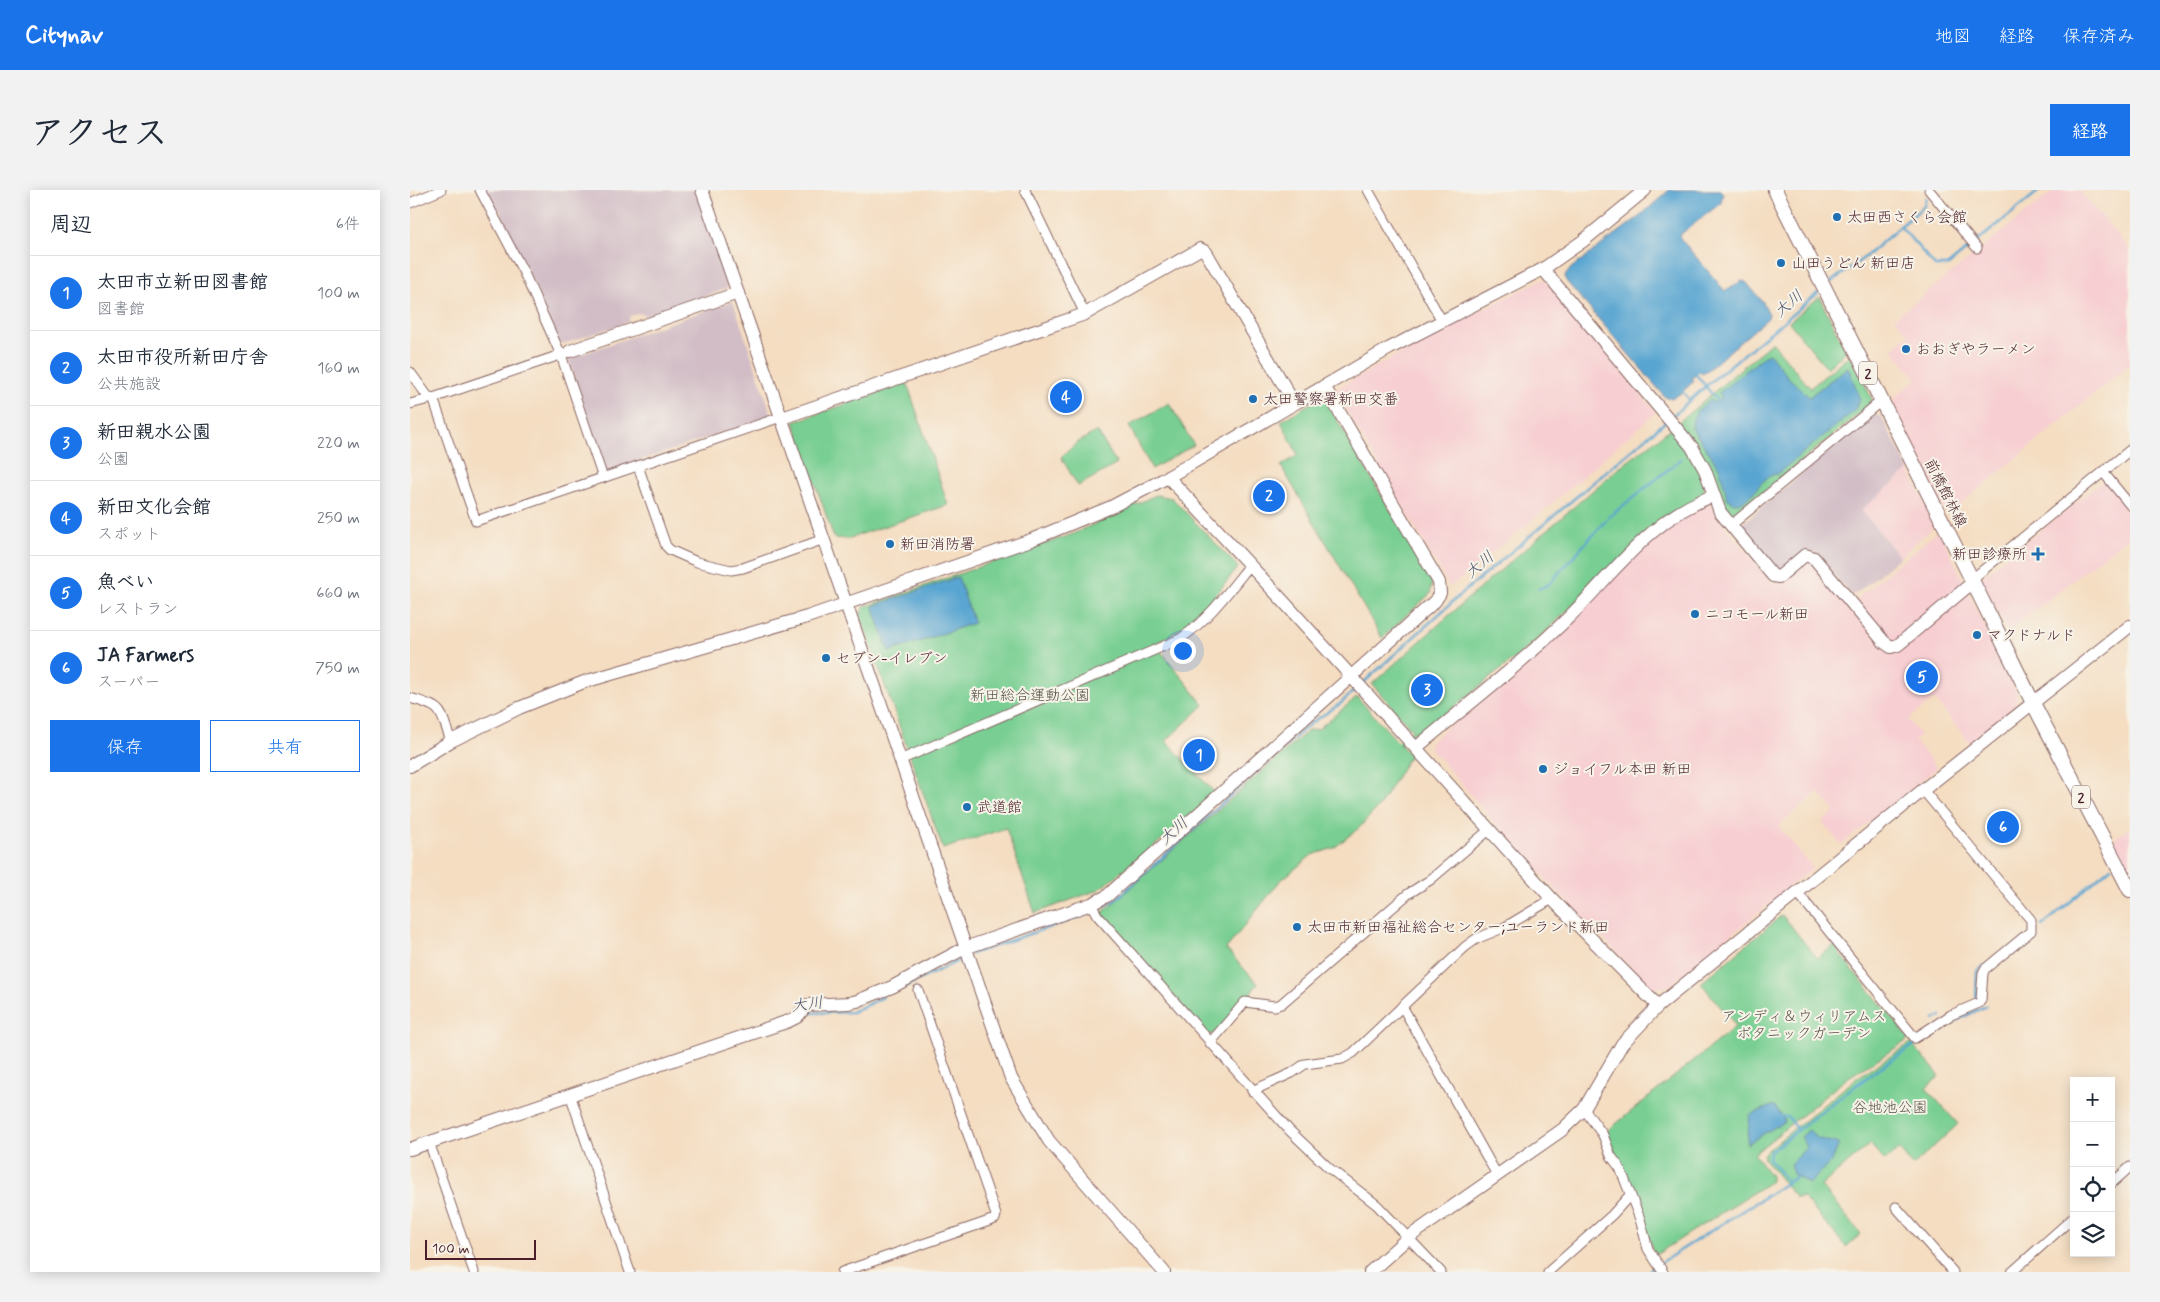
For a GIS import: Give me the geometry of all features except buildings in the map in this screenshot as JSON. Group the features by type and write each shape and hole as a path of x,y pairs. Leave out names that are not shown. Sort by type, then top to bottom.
{"main road":[{"name":"前橋館林線","path":"1775,190 2033,703 2130,890"}],"street":[{"path":"410,203 442,190"},
{"path":"480,190 566,353 603,478"},
{"path":"702,190 1011,1078 1049,1140 1164,1272"},
{"path":"1025,190 1085,314"},
{"path":"1368,190 1442,321"},
{"path":"410,766 451,741 519,708 584,682 807,617 1070,526 1118,504 1324,386 1542,269 1583,241 1645,190"},
{"path":"1929,190 1977,248"},
{"path":"410,372 431,398 476,521 1085,314 1198,250 1203,250 1294,403"},
{"path":"1542,269 1699,457 1720,512 1776,578 1805,556 1814,558 1884,642 1891,647 1898,646 1973,582 1977,575 2130,450"},
{"path":"410,404 566,353 738,293"},
{"path":"410,1149 789,1021 797,1017 807,1006 857,1001 1092,904 1107,896 1354,679 1435,601 1440,593 1439,582 1324,386"},
{"path":"1730,526 1882,400"},
{"path":"638,466 666,546 670,550 697,562 722,569 743,568 824,539"},
{"path":"2103,472 2130,505"},
{"path":"1168,477 1366,692 1552,899 1658,1006"},
{"path":"1416,748 1562,623 1649,535 1682,511 1713,496"},
{"path":"900,760 1180,639 1198,626 1250,565"},
{"path":"1370,1272 1409,1237 1562,1130 1584,1110 1622,1044 1658,1006 1923,790 2130,626"},
{"path":"410,698 435,706 440,710 451,741"},
{"path":"1797,892 1915,1038 1951,1015 1979,1003 1985,969 2032,931 2032,926 2030,920 1923,790"},
{"path":"1210,1043 1245,1002 1275,1006 1281,1004 1408,894 1430,880 1489,830"},
{"path":"1252,1091 1292,1073 1305,1064 1342,1059 1353,1053 1465,947 1481,937 1505,927 1552,899"},
{"path":"1092,904 1097,915 1252,1091 1310,1152 1378,1205 1440,1272"},
{"path":"842,1272 996,1219 918,990"},
{"path":"1402,1006 1497,1174"},
{"path":"570,1094 630,1272"},
{"path":"1584,1110 1604,1135 1611,1156 1620,1168 1640,1219 1648,1249 1664,1272"},
{"path":"429,1142 474,1272"},
{"path":"2115,1180 2130,1167"},
{"path":"1548,1272 1612,1216 1630,1195"},
{"path":"1896,1207 1953,1272"},
{"path":"2012,1272 2070,1221"}],"shaded area":[{"path":"486,190 696,190 728,284 726,289 645,316 640,313 630,316 628,322 563,344 559,342 535,286 508,233 500,209 496,208"},
{"path":"2055,190 2079,190 2130,250 2130,364 1947,515 1891,401 1917,379 1892,349 1909,335 1895,318"},
{"path":"1543,279 1656,412 1534,519 1450,587 1335,391 1422,341"},
{"path":"733,301 772,416 606,472 568,359"},
{"path":"1871,415 1881,416 1909,470 1861,510 1900,557 1857,593 1852,595 1813,552 1780,572 1774,570 1741,530 1742,524"},
{"path":"1909,470 1935,525 1900,557 1861,510"},
{"path":"2106,479 2130,510 2130,535 2008,632 1980,578"},
{"path":"1706,502 1712,506 1725,527 1775,586 1805,560 1811,561 1891,656 1965,594 1969,595 2017,693 2016,705 1969,742 1934,699 1908,720 1920,735 1914,740 1937,768 1841,845 1822,822 1835,811 1818,792 1778,826 1813,868 1667,987 1651,988 1509,839 1430,748 1430,743 1654,537 1677,519"},
{"path":"1936,533 1941,534 1964,583 1895,641 1889,640 1857,602 1860,596"},
{"path":"2130,827 2130,876 2114,843 2116,838"}],"green space":[{"path":"1819,297 1846,351 1827,368 1789,322"},
{"path":"1772,342 1810,388 1850,355 1872,399 1869,405 1734,517 1729,516 1692,455 1705,485 1703,494 1589,590 1536,641 1422,733 1414,732 1400,744 1410,755 1380,805 1360,827 1334,848 1312,855 1280,881 1226,949 1258,984 1252,991 1250,999 1213,1034 1207,1034 1101,914 1309,730 1318,729 1357,697 1398,742 1412,730 1372,684 1614,472 1679,422"},
{"path":"907,383 948,505 847,539 834,538 794,422"},
{"path":"1323,396 1432,581 1430,594 1382,638 1281,466 1298,455 1281,421"},
{"path":"1169,403 1194,445 1152,469 1129,426"},
{"path":"1097,431 1117,464 1078,486 1061,457 1077,443"},
{"name":"新田総合運動公園","path":"1156,495 1172,498 1238,567 1220,590 1191,620 1155,644 1204,705 1166,741 1216,794 1178,827 1098,890 1035,913 1006,828 943,849 860,615 864,607 1073,534"},
{"name":"アンディ＆ウィリアムス ボタニックガーデン","path":"1782,915 1817,958 1835,945 1841,956 1909,1038 1847,1078 1754,1154 1771,1176 1771,1181 1657,1254 1653,1253 1643,1214 1614,1154 1606,1132 1736,1026 1701,983"},
{"name":"谷地池公園","path":"1911,1043 1940,1076 1926,1088 1958,1124 1913,1166 1899,1149 1885,1161 1870,1144 1821,1186 1861,1234 1846,1247 1803,1197 1796,1198 1763,1158 1764,1153 1858,1077"}],"water":[{"path":"1669,190 1720,190 1723,193 1721,203 1681,234 1680,238 1725,291 1742,281 1746,282 1763,302 1769,314 1768,318 1703,374 1699,372 1692,378 1694,381 1681,393 1674,397 1666,398 1566,281 1565,276 1571,268 1640,216"},
{"path":"1768,353 1788,377 1809,397 1848,367 1860,399 1854,411 1777,474 1765,479 1747,499 1734,503 1727,498 1720,469 1692,428 1693,419 1697,411 1711,400 1714,403 1722,397 1719,393"},
{"path":"958,577 974,623 889,652 873,606"},
{"path":"1774,1105 1785,1121 1747,1144 1750,1115"},
{"path":"1809,1130 1817,1138 1839,1144 1832,1161 1809,1184 1793,1174 1790,1164 1807,1147 1801,1137"}],"waterway":[{"path":"1900,226 1935,266 1947,266 2040,190"},
{"name":"大川","path":"1831,282 1865,257 1924,206 1926,198"},
{"name":"大川","path":"1672,416 1818,293"},
{"name":"大川","path":"1694,372 1719,403"},
{"path":"1681,390 1690,400"},
{"name":"大川","path":"1362,684 1459,596 1666,421"},
{"path":"1539,589 1549,584 1608,518 1681,459"},
{"name":"大川","path":"971,954 1091,913 1114,901 1311,723 1340,704 1356,689"},
{"path":"2042,926 2111,867"},
{"name":"大川","path":"904,987 964,958"},
{"path":"1976,1000 1977,971 1983,966"},
{"name":"大川","path":"807,1013 852,1012 883,997"},
{"path":"1787,1182 1769,1159 1770,1152 1874,1072 1928,1036 1986,1006"},
{"path":"1934,1020 1941,1016"},
{"path":"1782,1116 1789,1118 1798,1130"},
{"path":"1662,1262 1796,1177"},
{"path":"1648,1272 1653,1267"}],"place":[{"name":"太田西さくら会館","path":"1837,217"},
{"name":"山田うどん 新田店","path":"1781,263"},
{"name":"おおぎやラーメン","path":"1906,349"},
{"name":"新田文化会館","path":"1066,397"},
{"name":"太田警察署新田交番","path":"1253,399"},
{"name":"太田市役所新田庁舎","path":"1269,496"},
{"name":"新田消防署","path":"890,544"},
{"name":"新田診療所","path":"2038,554"},
{"name":"ニコモール新田","path":"1695,614"},
{"name":"マクドナルド","path":"1977,635"},
{"name":"セブン-イレブン","path":"826,658"},
{"name":"魚べい","path":"1922,677"},
{"name":"新田親水公園","path":"1427,690"},
{"name":"太田市立新田図書館","path":"1199,755"},
{"name":"ジョイフル本田 新田","path":"1543,769"},
{"name":"武道館","path":"967,807"},
{"name":"JA Farmers","path":"2003,827"},
{"name":"太田市新田福祉総合センター;ユーランド新田","path":"1297,927"}]}
